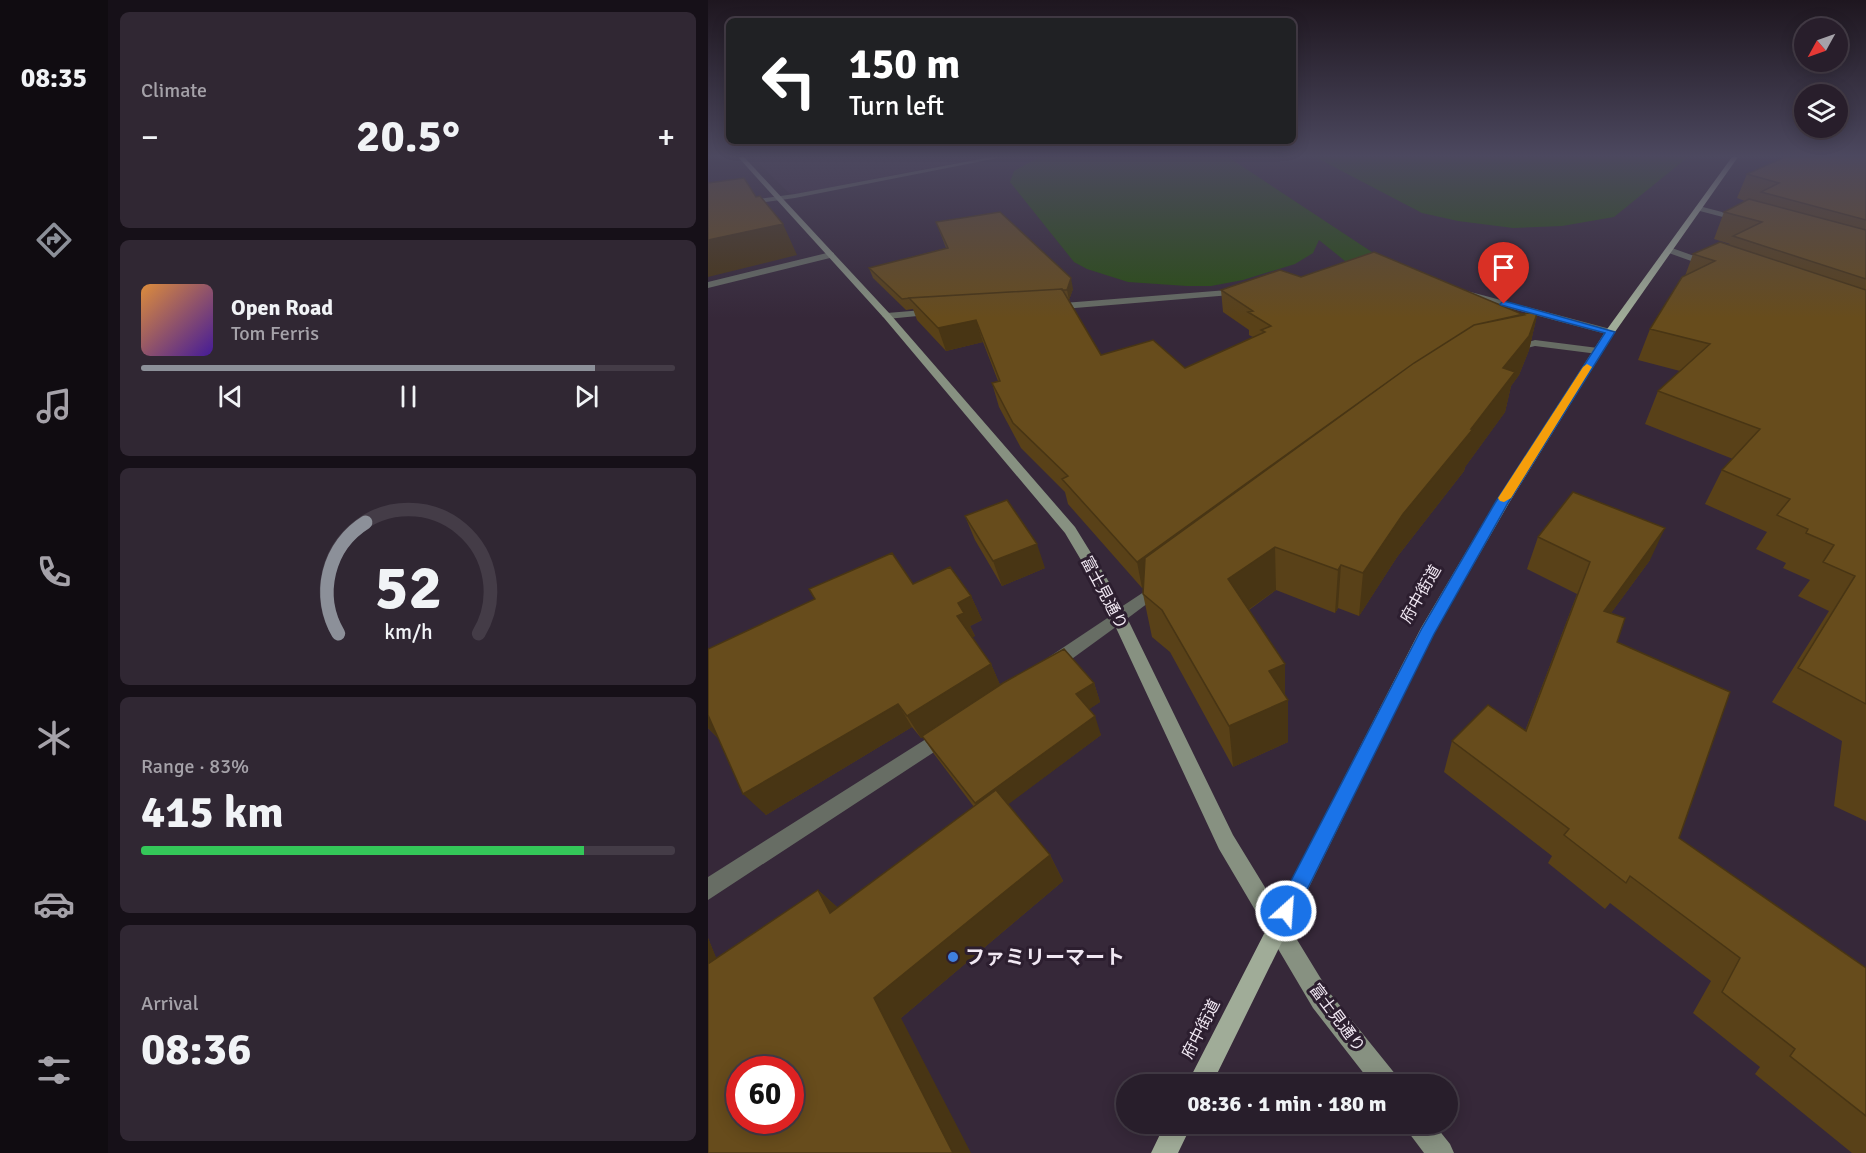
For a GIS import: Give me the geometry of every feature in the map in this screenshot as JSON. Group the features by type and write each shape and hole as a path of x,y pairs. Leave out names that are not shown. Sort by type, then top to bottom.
{"main road":[{"name":"府中街道","path":"1204,1074 1427,632 1502,503 1610,332 1697,211"},
{"path":"1164,1153 1174,1134"}],"street":[{"name":"富士見通り","path":"791,211 887,316 1070,530 1118,617 1226,842 1321,1000 1379,1074"},
{"path":"1709,211 1754,224"},
{"path":"1669,250 1724,269"},
{"path":"708,285 831,255"},
{"path":"1452,289 1610,332"},
{"path":"1039,307 1247,291"},
{"path":"887,316 950,311"},
{"path":"1493,353 1535,343 1598,351"},
{"path":"1035,675 1168,580"},
{"path":"708,889 958,727"},
{"path":"1426,1134 1441,1153"}],"green space":[{"path":"1033,211 1309,211 1384,260 1350,265 1319,240 1313,253 1295,264 1243,280 1211,286 1128,282 1087,269 1074,262"},
{"path":"1418,211 1622,211 1614,217 1562,226 1513,228 1458,221"}],"building":[{"path":"708,211 772,211 783,224 708,240"},
{"path":"1794,211 1866,230 1866,279 1733,236 1762,222 1724,212"},
{"path":"1832,211 1866,211 1866,220"},
{"path":"1000,212 1071,278 1067,290 902,299 869,268 948,248 936,222"},
{"path":"1720,242 1866,290 1866,704 1798,668 1855,576 1823,562 1834,545 1806,533 1808,529 1777,515 1790,499 1722,470 1760,429 1658,391 1710,344 1650,329 1682,277 1715,261 1693,254"},
{"path":"1374,252 1524,315 1474,325 1414,363 1137,562 1062,479 1068,476 1013,423 992,383 1000,381 976,320 938,328 909,298 1062,289 1101,355 1153,340 1185,368 1265,332 1261,330 1271,326 1248,312 1253,311 1221,290 1280,270 1301,277"},
{"path":"1538,311 1529,336 1503,368 1515,372 1471,429 1473,429 1403,514 1363,573 1341,565 1338,570 1275,547 1228,579 1285,664 1269,671 1288,700 1229,726 1162,610 1143,594 1145,558 1414,363 1474,325"},
{"path":"1573,492 1665,528 1604,611 1625,618 1617,642 1730,692 1679,838 1866,968 1866,1116 1790,1056 1795,1049 1722,992 1740,958 1630,876 1626,883 1564,835 1569,829 1452,741 1488,705 1526,731 1590,562 1538,537"},
{"path":"1007,500 1037,544 993,561 965,516"},
{"path":"892,553 913,584 950,567 971,596 958,603 964,613 957,616 991,664 907,716 898,704 743,794 708,715 708,649 815,599 809,589"},
{"path":"1064,649 1094,683 1076,694 1095,716 975,803 922,736 1003,683"},
{"path":"996,790 1050,855 874,998 953,1153 708,1153 708,964 818,890 830,913"}],"slow traffic":[{"path":"1504,498 1587,367"}],"place":[{"name":"ファミリーマート","path":"953,957"}],"route":[{"path":"1286,911 1427,632 1502,503 1610,332 1504,304"}]}
